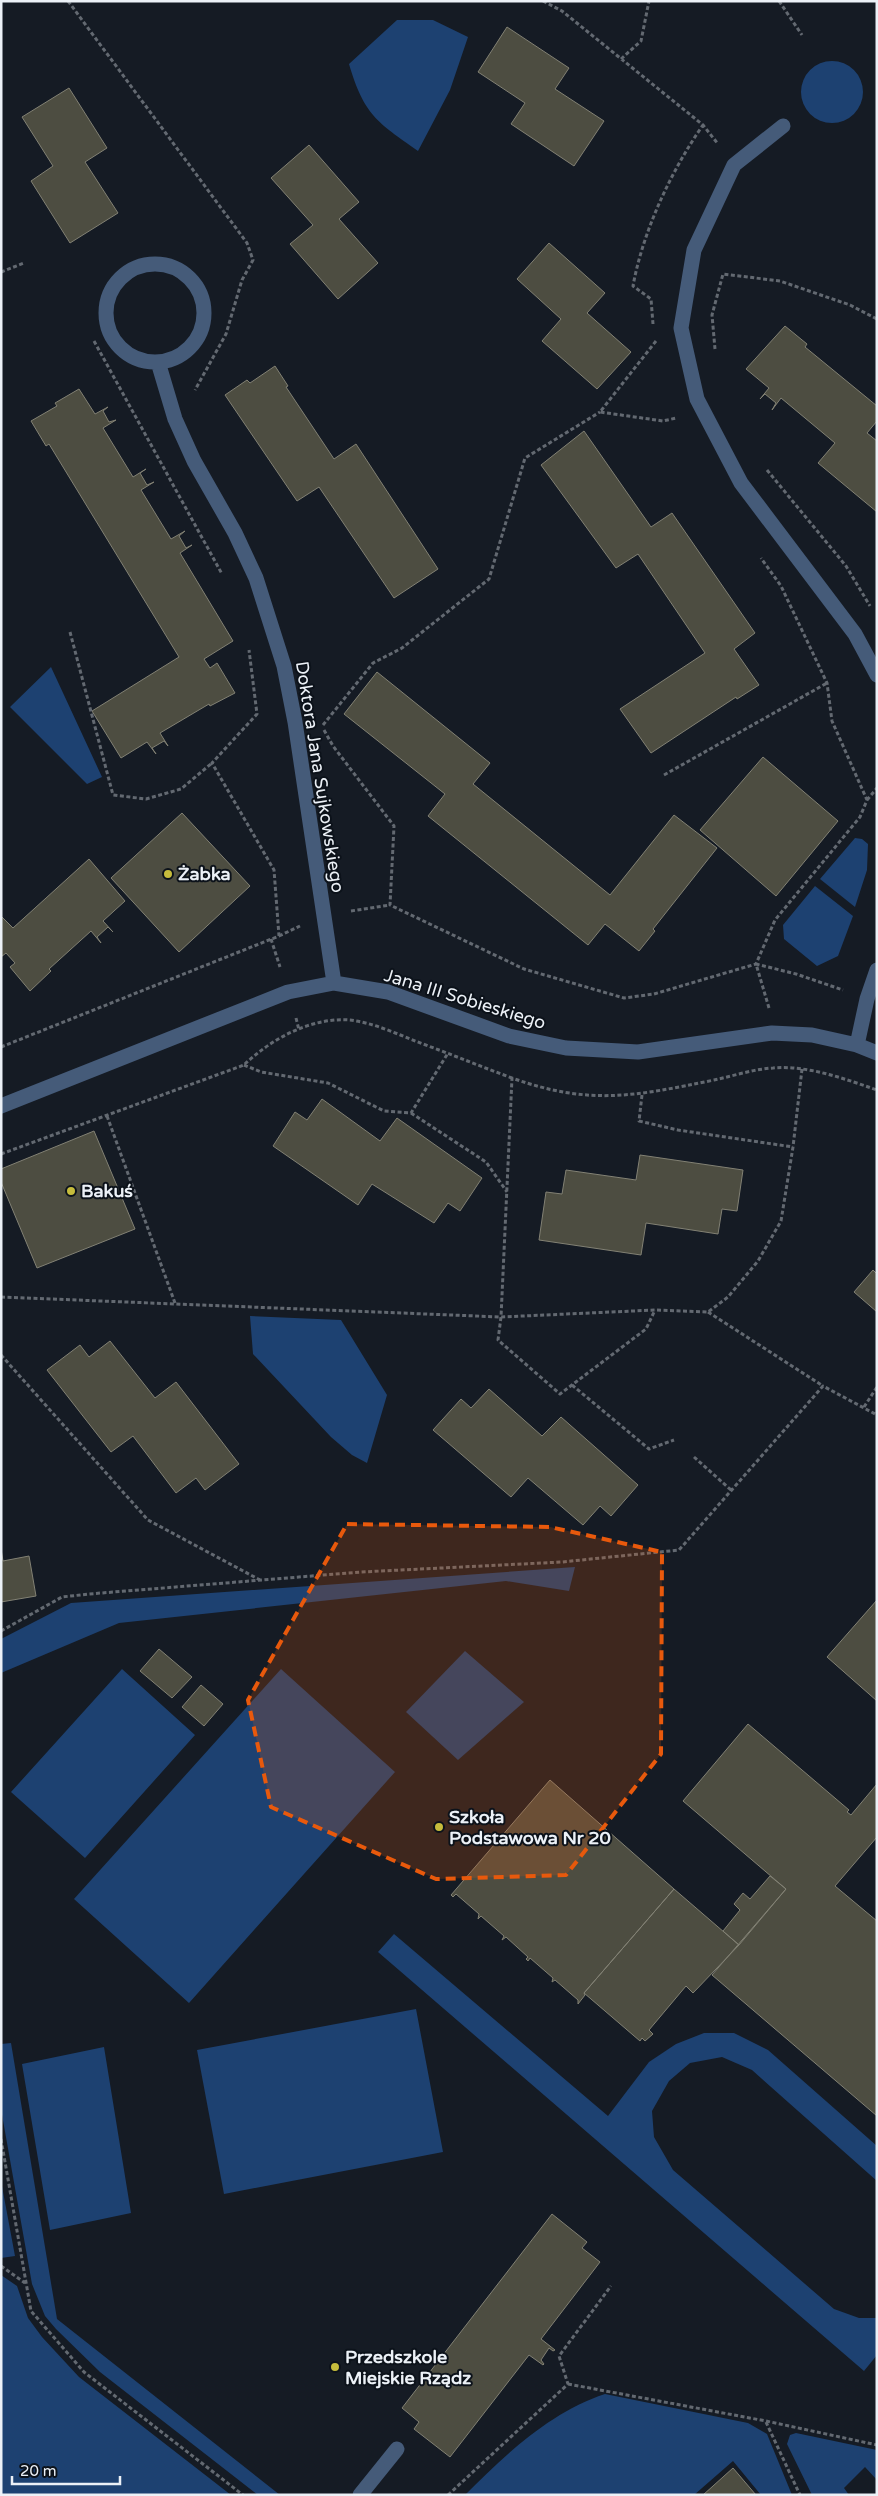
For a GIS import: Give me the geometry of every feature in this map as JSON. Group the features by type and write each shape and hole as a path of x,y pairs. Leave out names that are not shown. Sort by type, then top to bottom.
{"street":[{"path":"783,126 734,165 694,250 681,328 697,399 741,483 855,634 877,675"},
{"path":"146,264 163,264 180,271 194,282 202,298 204,316 200,333 190,348 176,358 158,362 143,361 130,355 118,346 110,333 106,316 108,298 116,282 129,271 146,264"},
{"name":"Doktora Jana Sujkowskiego","path":"158,362 175,419 194,461 235,533 256,578 284,666 295,722 334,982"},
{"path":"857,1045 867,999 877,970"},
{"name":"Jana III Sobieskiego","path":"1,1106 288,992 334,982 388,992 509,1036 566,1048 638,1052 772,1033 812,1035 857,1045 877,1053"},
{"path":"360,2495 397,2449"}],"path":[{"path":"68,1 247,242 253,260 242,280 226,334 192,396"},
{"path":"544,1 562,10 702,125 734,165"},
{"path":"621,59 640,41 649,1"},
{"path":"779,1 802,35"},
{"path":"1,272 24,263"},
{"path":"715,352 712,316 723,274 780,281 850,306 877,319"},
{"path":"322,725 373,663 402,648 489,579 525,458 600,412 656,341"},
{"path":"94,342 110,366 226,581"},
{"path":"600,412 662,421 676,418"},
{"path":"765,467 846,566 872,609"},
{"path":"70,632 113,795 146,799 181,789 212,763 256,714 248,645"},
{"path":"664,775 827,683"},
{"path":"256,714 322,725"},
{"path":"319,716 333,746 394,826 390,904 524,969 624,998 654,994 756,964 796,974 867,999"},
{"path":"1,1047 279,936 274,870 212,763"},
{"path":"867,800 877,788"},
{"path":"756,964 775,920 860,816"},
{"path":"1,1154 244,1065 261,1049 290,1032 321,1021 350,1020 380,1027 545,1090 591,1097 642,1095 773,1068 802,1069 877,1090"},
{"path":"410,1113 448,1053"},
{"path":"244,1065 262,1072 328,1083 384,1111 410,1113 486,1162 507,1192"},
{"path":"708,1312 728,1297 772,1239 781,1221 793,1147 802,1069"},
{"path":"512,1078 501,1316 498,1340 560,1394 646,1330 656,1310"},
{"path":"642,1095 639,1121 678,1130 793,1147"},
{"path":"107,1116 175,1303"},
{"path":"1,1298 501,1316 656,1310 708,1312 823,1386 877,1415"},
{"path":"1,1354 148,1520 260,1580"},
{"path":"572,1385 649,1449 674,1440"},
{"path":"1,1631 62,1597 260,1580 562,1562 679,1550 823,1386"},
{"path":"864,1407 877,1387"},
{"path":"694,1457 731,1490"},
{"path":"1,2139 3,2163 31,2311 84,2372 243,2495"},
{"path":"1,2266 26,2283"},
{"path":"568,2384 559,2356 611,2286"},
{"path":"568,2384 766,2421 877,2445"},
{"path":"448,2495 568,2384"},
{"path":"766,2421 800,2495"}],"highlighted area":[{"path":"347,1524 550,1527 662,1552 661,1754 566,1875 436,1879 271,1807 248,1700"}],"shaded area":[{"path":"397,20 433,20 468,37 450,90 418,151 374,116 360,95 349,64"},
{"path":"826,61 838,61 854,70 861,80 863,92 861,104 854,114 838,123 826,123 815,118 806,109 801,98 801,86 806,75 815,66"},
{"path":"51,667 102,777 87,784 10,707"},
{"path":"855,838 862,839 868,844 867,870 855,907 820,879"},
{"path":"815,886 853,916 838,956 817,966 784,939 783,925"},
{"path":"250,1316 341,1320 387,1395 367,1463 352,1455 331,1437 253,1354"},
{"path":"575,1567 569,1591 506,1581 119,1623 1,1673 1,1639 71,1603"},
{"path":"465,1651 524,1702 458,1760 406,1712"},
{"path":"122,1669 195,1735 85,1858 11,1792"},
{"path":"281,1669 395,1772 189,2003 74,1899"},
{"path":"394,1934 608,2116 649,2062 676,2044 704,2033 734,2033 768,2050 877,2146 877,2181 752,2070 722,2057 690,2063 669,2081 652,2111 654,2137 673,2170 834,2309 859,2318 877,2318 877,2355 864,2371 378,1952"},
{"path":"416,2009 443,2152 224,2194 197,2050"},
{"path":"11,2043 57,2319 280,2495 258,2495 100,2372 45,2316 32,2284 1,2109 1,2044"},
{"path":"104,2047 131,2213 50,2230 22,2064"},
{"path":"1,2181 15,2256 1,2258"},
{"path":"1,2275 17,2286 28,2318 42,2337 79,2377 231,2495 1,2495"},
{"path":"605,2394 748,2423 767,2434 792,2495 761,2495 733,2461 694,2495 465,2495 512,2450 547,2423 585,2402"},
{"path":"796,2433 877,2450 877,2480 865,2467 844,2488 849,2495 812,2495 787,2444 790,2435"}],"building":[{"path":"507,27 569,68 555,89 604,121 574,166 511,124 525,103 478,72"},
{"path":"69,88 107,148 85,162 118,213 70,243 31,181 53,166 22,117"},
{"path":"309,145 359,202 339,219 378,263 338,299 290,244 313,225 271,178"},
{"path":"549,243 605,293 587,313 631,352 597,389 542,341 561,319 517,279"},
{"path":"785,326 807,344 805,347 877,406 877,421 867,433 877,441 877,512 818,463 835,443 781,398 772,410 776,403 765,394 760,399 769,388 746,369"},
{"path":"275,366 288,386 286,387 334,459 356,444 438,569 394,598 319,487 297,501 225,395 247,380 250,383"},
{"path":"79,389 95,414 108,407 103,411 109,422 116,420 103,428 133,477 146,469 140,473 147,485 154,482 141,490 171,539 185,531 179,536 186,548 192,545 180,553 233,641 204,659 210,668 217,663 235,693 210,706 209,704 160,733 168,746 164,741 152,748 156,754 147,742 121,758 92,711 179,657 49,444 46,446 31,421 57,406 55,403"},
{"path":"584,431 651,527 672,513 755,633 734,649 759,685 737,699 736,697 651,753 620,709 705,653 638,554 616,568 541,465"},
{"path":"377,672 490,763 473,784 610,895 674,815 717,848 653,929 655,931 639,951 605,924 588,945 428,816 445,794 344,714"},
{"path":"763,757 838,821 776,896 700,830"},
{"path":"182,813 250,886 179,952 111,878"},
{"path":"89,859 125,901 103,921 113,932 108,927 97,937 101,943 91,931 49,969 51,971 30,991 10,967 15,963 6,953 1,957 1,916 13,928"},
{"path":"322,1099 380,1141 397,1118 482,1178 460,1211 448,1203 434,1223 372,1184 358,1205 273,1146 295,1112 307,1120"},
{"path":"94,1131 135,1229 37,1268 1,1182 1,1169"},
{"path":"640,1155 743,1170 737,1211 722,1209 718,1234 646,1223 641,1255 539,1240 546,1192 562,1194 566,1170 636,1180"},
{"path":"873,1270 877,1274 877,1312 854,1292"},
{"path":"110,1341 155,1398 176,1382 239,1464 205,1490 196,1478 176,1493 133,1436 111,1452 47,1370 80,1345 89,1357"},
{"path":"489,1389 542,1436 561,1417 638,1485 611,1516 600,1506 583,1525 528,1478 511,1497 433,1430 461,1399 471,1408"},
{"path":"1,1549 3,1561 29,1556 36,1596 1,1602"},
{"path":"877,1600 877,1701 827,1657"},
{"path":"159,1649 192,1677 172,1698 140,1671"},
{"path":"201,1685 223,1704 204,1726 182,1707"},
{"path":"748,1724 849,1810 847,1812 851,1815 877,1784 877,1837 835,1886 877,1921 877,2116 712,1975 786,1889 683,1801"},
{"path":"550,1780 674,1889 584,1993 585,1995 578,2004 578,2000 555,1980 552,1982 553,1978 530,1958 528,1961 526,1959 528,1957 506,1937 502,1940 504,1936 481,1916 478,1919 479,1914 456,1894 453,1897 451,1895"},
{"path":"770,1876 786,1889 739,1945 723,1931 740,1910 734,1904 743,1893 750,1899"},
{"path":"674,1889 739,1945 693,1993 686,1986 649,2030 653,2034 645,2041 642,2038 640,2041 584,1993"},
{"path":"552,2214 587,2242 582,2248 600,2262 541,2339 555,2350 553,2351 549,2348 541,2360 543,2365 529,2355 450,2457 414,2429 419,2422 402,2408"},
{"path":"733,2468 756,2495 703,2495"}],"place":[{"name":"Żabka","path":"168,874"},
{"name":"Bakuś","path":"71,1191"},
{"name":"Szkoła Podstawowa Nr 20","path":"439,1827"},
{"name":"Przedszkole Miejskie Rządz","path":"335,2367"}]}
